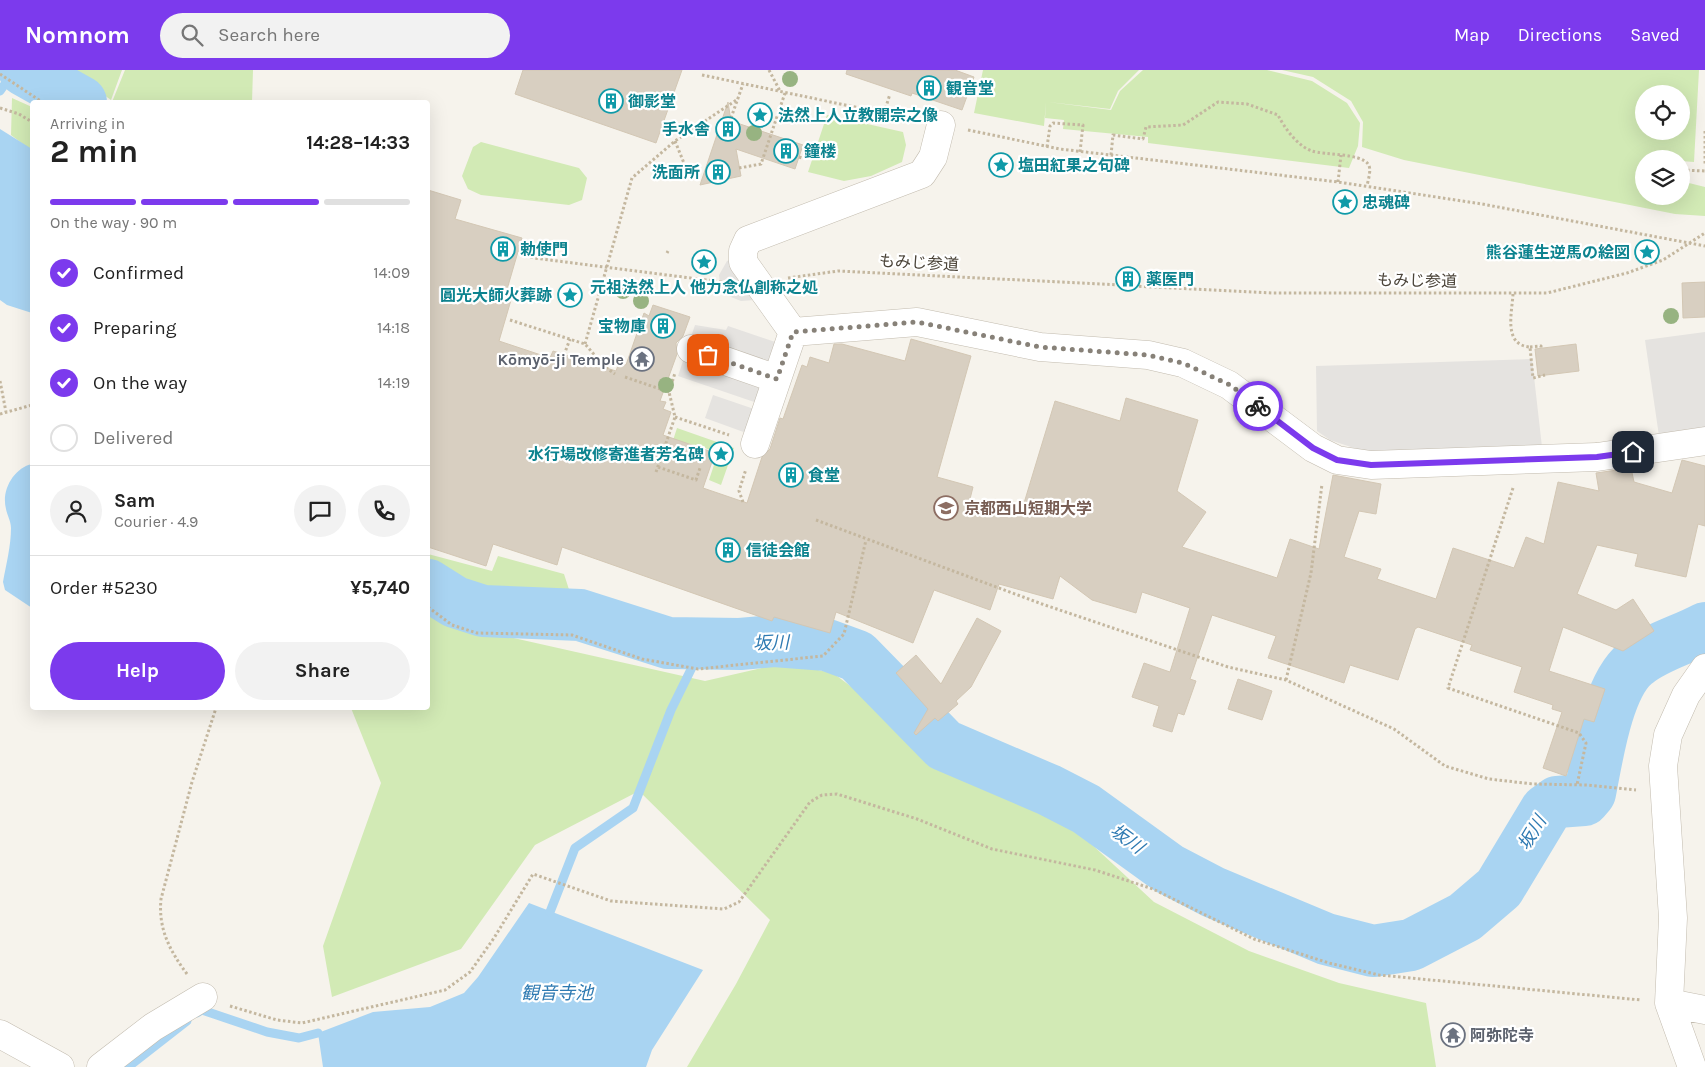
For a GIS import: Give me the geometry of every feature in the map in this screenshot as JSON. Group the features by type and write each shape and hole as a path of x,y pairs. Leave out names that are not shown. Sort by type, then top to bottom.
{"street":[{"path":"793,332 754,281 743,262 743,250 748,240 922,174 933,157 941,125"},
{"path":"793,332 917,322 1040,347 1157,357 1183,363 1230,385 1313,448 1337,460 1371,465 1597,457 1705,441"},
{"path":"755,444 793,332"},
{"path":"685,360 777,379"},
{"path":"1692,1067 1669,1003 1673,918 1663,766 1668,735 1686,695 1705,668"},
{"path":"101,1067 153,1027 203,997"},
{"path":"1669,1003 1705,1010"},
{"path":"0,1034 60,1067"}],"path":[{"path":"768,70 780,92"},
{"path":"0,74 39,100"},
{"path":"702,75 1047,147 1359,185 1482,204 1705,246"},
{"path":"731,118 743,84"},
{"path":"739,168 761,164 785,93"},
{"path":"884,113 890,94"},
{"path":"585,344 632,178 675,141 738,100"},
{"path":"1111,155 1113,135 1144,139 1146,127 1183,125 1218,102 1247,104 1278,115 1286,130 1310,151 1360,158 1367,163 1370,169 1367,187"},
{"path":"0,108 19,114 30,121"},
{"path":"1047,147 1048,133 1053,123 1083,125 1080,152"},
{"path":"1705,131 1703,140 1705,166"},
{"path":"675,141 690,178 696,177"},
{"path":"1338,182 1342,155"},
{"path":"1690,170 1705,171"},
{"name":"もみじ参道","path":"1134,286 1273,292 1547,293 1626,273 1663,260 1691,244 1705,233"},
{"name":"もみじ参道","path":"521,254 534,258 716,281 754,281 838,271 1121,285"},
{"path":"1513,294 1511,335 1516,342 1530,347 1541,346 1541,348"},
{"path":"510,320 585,344 604,366 615,374"},
{"path":"564,355 570,339"},
{"path":"1530,347 1533,378 1545,375"},
{"path":"656,472 675,417 669,392 676,370 685,360"},
{"path":"625,377 669,392"},
{"path":"0,381 6,412"},
{"path":"0,414 30,406"},
{"path":"675,417 755,444 739,490 743,502"},
{"path":"1286,680 1311,573 1322,485 1331,457"},
{"path":"1523,459 1448,688 1579,733 1586,743 1577,785"},
{"path":"658,467 696,480 700,468"},
{"path":"816,520 1033,601 1228,667 1286,680 1394,729 1445,766 1489,779 1533,784 1606,787"},
{"path":"430,608 452,625 477,633 572,635 642,659 698,669 823,656 844,634 866,540"},
{"path":"215,710 178,831 159,914 172,954 203,997 277,1020 302,1023 445,990 470,972 494,938 533,874 611,901 724,909 739,902 810,802 822,794 837,794 918,819 992,850 1095,870 1153,889 1254,939 1329,963 1379,975 1669,1003"}],"green space":[{"path":"69,70 122,70 111,100"},
{"path":"125,70 253,70 252,100 113,100"},
{"path":"983,70 1139,70 1118,91 1110,109 1048,102 1111,110 1120,91 1143,70 1267,70 1312,81 1347,103 1360,123 1358,146 1349,168 1148,143 1148,137 1063,129 1064,120 1045,118 1046,102 1044,126 974,113"},
{"path":"1282,70 1699,70 1694,162 1690,162 1690,150 1635,150 1635,205 1690,205 1690,183 1705,187 1705,216 1675,214 1404,160 1362,147 1363,122 1351,101 1313,77"},
{"path":"12,98 30,106 30,149 11,135"},
{"path":"827,115 903,132 906,145 902,162 871,176 844,181 808,172"},
{"path":"481,142 579,168 587,178 582,200 569,205 481,195 468,189 462,176 473,147"},
{"path":"677,428 734,448 721,485 709,480 718,453 697,445 687,473 665,465"},
{"path":"430,555 492,571 498,556 564,574 573,602 487,599 460,590 430,572"},
{"path":"430,606 469,628 705,681 783,663 833,673 893,718 940,763 1061,816 1154,902 1249,951 1339,983 1426,1003 1436,1067 687,1067 736,984 770,920 639,791 535,845 461,949 332,997 323,946 381,783 352,710 430,710"}],"shaded area":[{"path":"745,255 755,300 741,301 721,293 719,275 727,261"},
{"path":"695,325 726,330 728,326 784,345 763,405 678,376"},
{"path":"1705,332 1705,429 1659,436 1645,340"},
{"path":"1532,359 1542,447 1366,452 1330,440 1317,431 1316,366"},
{"path":"713,395 757,410 749,434 705,418"}],"water":[{"path":"0,129 30,148 30,312 7,305 0,300"},
{"path":"30,465 30,607 5,590 3,582 11,528 6,509 5,495 10,481"},
{"name":"観音寺池","path":"529,903 703,970 652,1050 646,1067 323,1067 318,1033 373,1012 430,1007 464,993 478,977"}],"building":[{"name":"御影堂","path":"523,70 682,70 656,143 515,94"},
{"name":"観音堂","path":"847,70 955,70 974,77 962,110 912,93 911,96 846,74"},
{"path":"728,102 731,121 803,145 795,169 736,149 741,176 700,185"},
{"path":"430,191 461,200 455,219 522,238 508,286 506,299 511,300 499,341 550,358 553,351 616,371 619,363 626,365 644,313 649,316 653,305 690,317 683,336 676,343 677,354 660,401 666,402 663,409 671,412 663,435 715,453 703,488 747,503 762,457 770,449 780,418 783,419 802,365 807,367 810,357 829,363 834,344 842,344 905,361 911,339 971,356 937,477 973,487 970,499 1021,513 1055,401 1120,421 1126,398 1198,420 1177,491 1206,512 1182,547 1277,578 1290,539 1319,549 1333,475 1381,484 1376,514 1359,511 1344,557 1381,569 1377,579 1436,599 1453,548 1514,568 1526,537 1544,544 1558,482 1599,491 1596,473 1631,468 1634,482 1672,493 1682,460 1705,466 1705,526 1698,524 1686,577 1635,566 1638,554 1597,545 1577,594 1616,610 1633,599 1654,631 1623,651 1563,627 1549,671 1605,689 1594,722 1584,719 1566,776 1543,768 1562,712 1552,709 1553,705 1514,692 1522,667 1470,650 1472,645 1418,627 1415,629 1398,680 1350,665 1344,683 1268,658 1276,636 1212,615 1190,679 1196,681 1184,715 1178,713 1172,732 1153,726 1159,706 1132,697 1144,663 1170,672 1190,608 1142,592 1136,613 1092,600 1060,576 1053,599 999,584 990,610 934,590 913,643 836,612 830,633 774,617 772,621 562,547 557,565 493,544 486,566 430,548"},
{"path":"1705,282 1705,317 1683,318 1682,283"},
{"path":"1576,344 1579,371 1538,376 1535,349"},
{"path":"977,618 1001,631 971,687 956,701 958,704 938,721 935,718 916,735 914,733 928,709 896,673 916,655 941,684"},
{"path":"1238,679 1272,691 1262,720 1228,709"}],"waterway":[{"path":"0,91 15,70"},
{"name":"坂川","path":"24,70 77,100"},
{"name":"坂川","path":"430,586 455,602 483,611 580,615 668,643 740,644 774,641 827,645 857,656 944,745 1049,790 1086,809 1169,869 1213,892 1326,939 1373,951 1411,945 1465,917 1499,888 1546,810 1557,802 1584,800 1590,793 1605,724 1618,688 1626,674 1636,663 1652,652 1705,628"},
{"path":"550,912 575,848 633,808 671,710 703,645"},
{"path":"197,1013 202,1010 267,1032 299,1038 318,1033"},
{"path":"128,1067 187,1021"}],"way so far":[{"path":"708,355 777,379 793,332 897,322 917,322 1040,347 1148,355 1183,363 1230,385 1258,406"}],"place":[{"name":"観音堂","path":"929,88"},
{"name":"御影堂","path":"611,101"},
{"name":"法然上人立教開宗之像","path":"760,115"},
{"name":"手水舎","path":"728,129"},
{"name":"鐘楼","path":"786,151"},
{"name":"塩田紅果之句碑","path":"1001,165"},
{"name":"洗面所","path":"718,172"},
{"name":"忠魂碑","path":"1345,202"},
{"name":"勅使門","path":"503,249"},
{"name":"熊谷蓮生逆馬の絵図","path":"1647,252"},
{"name":"元祖法然上人 他力念仏創称之処","path":"704,262"},
{"name":"薬医門","path":"1128,279"},
{"name":"圓光大師火葬跡","path":"570,295"},
{"name":"宝物庫","path":"663,326"},
{"name":"Kōmyō-ji Temple","path":"642,359"},
{"name":"水行場改修寄進者芳名碑","path":"721,454"},
{"name":"食堂","path":"791,475"},
{"name":"京都西山短期大学","path":"946,508"},
{"name":"信徒会館","path":"728,550"},
{"name":"阿弥陀寺","path":"1453,1035"}],"route":[{"path":"1258,406 1313,448 1337,460 1371,465 1597,457 1633,452"}]}
